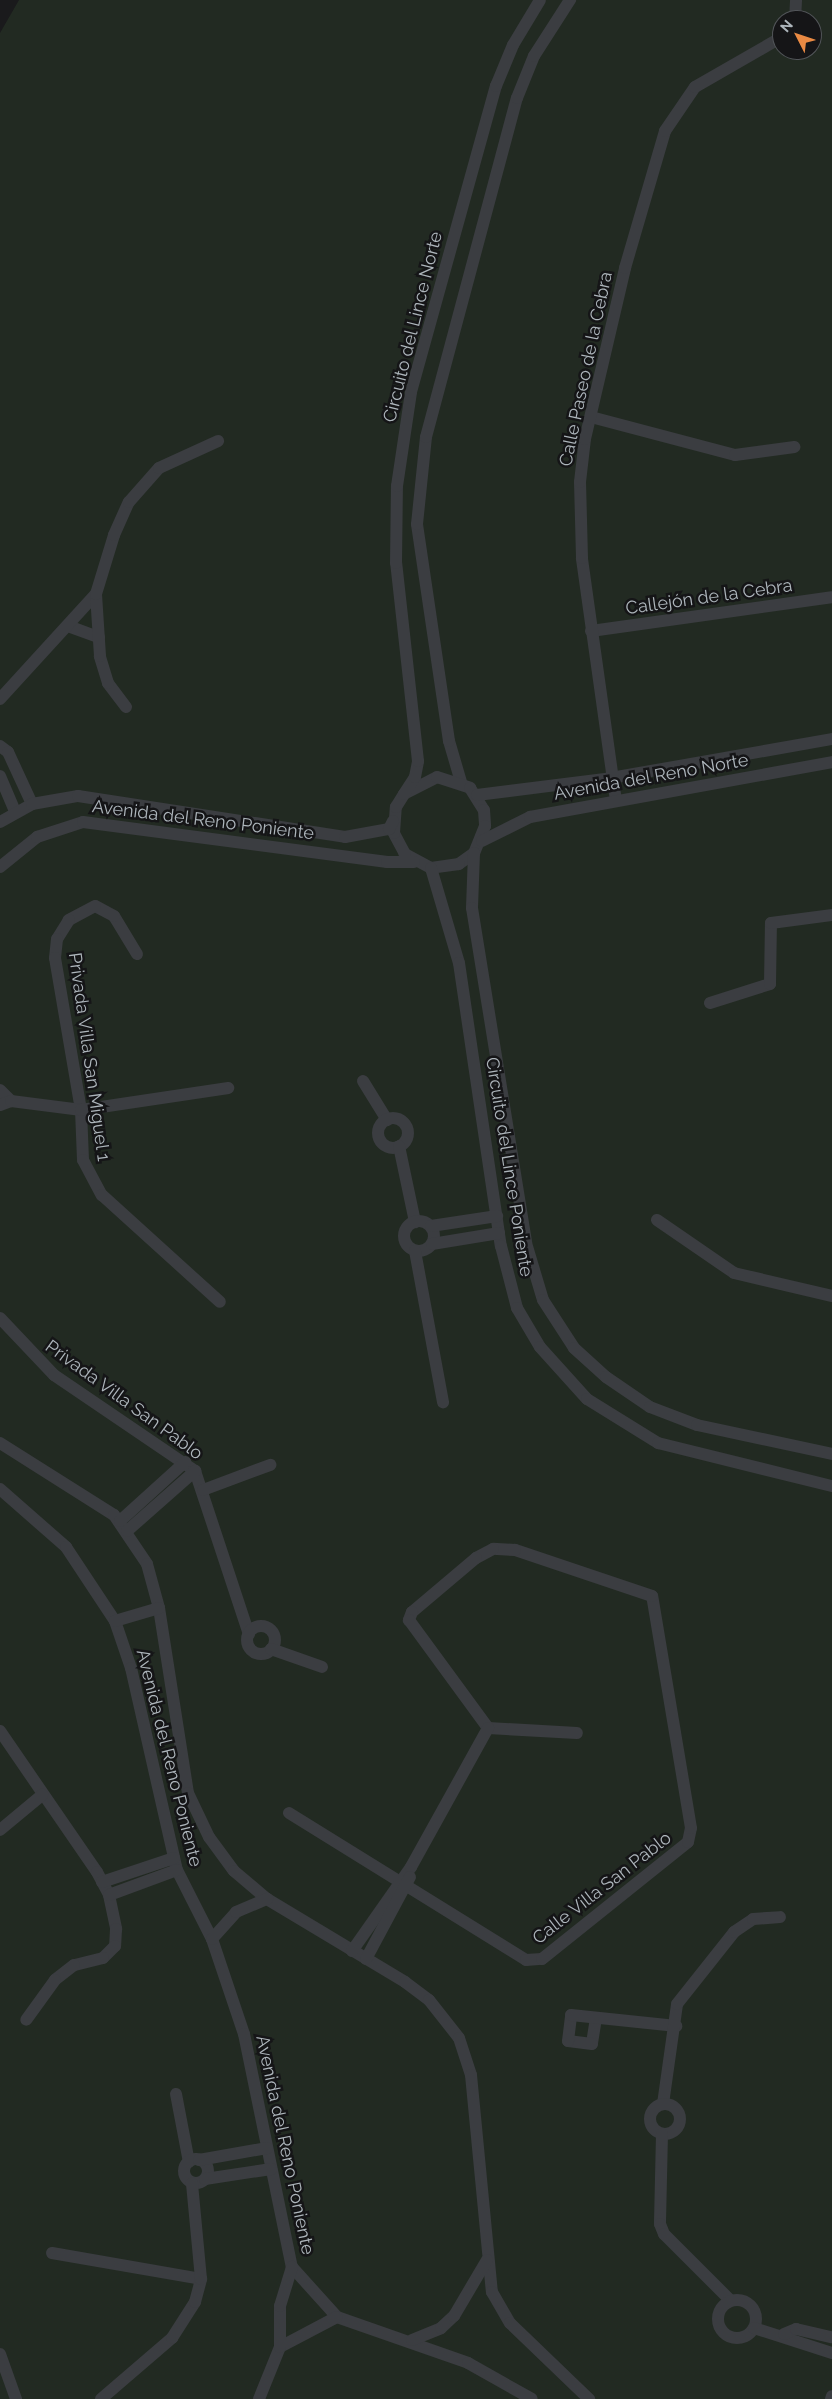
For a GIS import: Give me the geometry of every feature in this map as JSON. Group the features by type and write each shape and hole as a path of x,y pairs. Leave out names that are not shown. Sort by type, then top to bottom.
{"street":[{"name":"Circuito del Lince Norte","path":"404,794 415,777 418,761 395,534 404,433 496,86 512,45 540,0"},
{"path":"461,782 449,741 417,524 426,437 517,98 534,56 570,0"},
{"name":"Calle Paseo de la Cebra","path":"616,801 611,778 591,631 580,491 591,417 625,268 674,114 704,80 772,43"},
{"path":"591,417 735,455 794,447"},
{"path":"0,699 96,594 120,519 138,489 172,460 218,441"},
{"path":"96,594 103,670 126,707"},
{"name":"Callejón de la Cebra","path":"591,631 832,597"},
{"path":"68,626 99,637"},
{"name":"Avenida del Reno Norte","path":"477,795 611,778 832,739"},
{"path":"804,744 808,766"},
{"path":"0,746 8,752 32,804"},
{"name":"Avenida del Reno Norte","path":"482,841 530,817 832,762"},
{"path":"0,776 15,812"},
{"path":"424,779 461,782 477,795 486,826 482,841 474,853 459,864 431,868 414,862 398,845 393,822 404,794 424,779"},
{"name":"Avenida del Reno Poniente","path":"0,822 32,804 78,796 345,837 389,829 393,822"},
{"name":"Avenida del Reno Poniente","path":"0,867 37,837 83,822 387,862 414,862"},
{"name":"Circuito del Lince Poniente","path":"474,853 472,908 526,1243 542,1300 574,1348 606,1377 650,1407 697,1425 832,1454"},
{"name":"Circuito del Lince Poniente","path":"431,868 459,963 499,1232 517,1308 555,1367 587,1399 658,1443 832,1486"},
{"name":"Privada Villa San Miguel 1","path":"137,954 114,916 96,906 69,920 57,939 55,958 81,1110 83,1160 90,1181 220,1302"},
{"path":"710,1003 770,984 771,923 832,915"},
{"path":"363,1081 387,1120 405,1125 407,1137 400,1146 391,1148 381,1141 379,1130 387,1120"},
{"path":"0,1090 6,1103 81,1110 228,1088"},
{"path":"400,1146 414,1222"},
{"path":"414,1222 431,1226 497,1216"},
{"path":"657,1220 734,1273 832,1296"},
{"path":"414,1222 404,1234 414,1250 443,1402"},
{"path":"431,1226 432,1244"},
{"path":"414,1250 432,1244 499,1232"},
{"name":"Privada Villa San Pablo","path":"0,1318 54,1375 185,1462 195,1471 203,1490 249,1634"},
{"name":"Avenida del Reno Poniente","path":"0,1444 91,1498 124,1526 147,1564 159,1608 188,1793 209,1837 234,1871 267,1900 352,1950 429,2000 459,2038 466,2056 492,2292 510,2323 590,2399"},
{"path":"124,1526 185,1462"},
{"path":"203,1490 270,1465"},
{"path":"124,1526 195,1471"},
{"name":"Avenida del Reno Poniente","path":"0,1489 66,1547 115,1621 131,1668 177,1870 212,1940 244,2034 292,2267 337,2317"},
{"name":"Calle Villa San Pablo","path":"289,1813 404,1882 526,1960 535,1961 680,1852 691,1828 652,1596 515,1550 493,1549 476,1558 412,1612 409,1620 488,1728"},
{"path":"115,1621 159,1608"},
{"path":"261,1627 270,1631 271,1649 265,1654 253,1652 247,1642 249,1634 261,1627"},
{"path":"271,1649 322,1667"},
{"path":"366,1959 411,1868 488,1728 577,1733"},
{"path":"0,1731 109,1895 115,1946 103,1958 74,1965 55,1980 26,2020"},
{"path":"0,1830 42,1796"},
{"path":"102,1882 174,1858"},
{"path":"109,1895 177,1870"},
{"path":"352,1950 404,1882"},
{"path":"212,1940 236,1912 267,1900"},
{"path":"754,2328 752,2309 730,2300 660,2224 662,2134 650,2119 663,2104 678,2004 734,1932 753,1919 780,1917"},
{"path":"596,2018 676,2026"},
{"path":"176,2094 194,2161 207,2168 205,2179"},
{"path":"662,2134 676,2130 680,2123 676,2109 663,2104"},
{"path":"101,2399 186,2322 201,2279 192,2183 184,2171 194,2161 267,2148"},
{"path":"192,2183 205,2179 271,2169"},
{"path":"52,2253 201,2279"},
{"path":"412,2340 441,2328 454,2316 487,2260"},
{"path":"259,2399 280,2347 280,2306 292,2267"},
{"path":"730,2300 718,2318 723,2334 739,2339 754,2328 784,2334 793,2343 832,2353"},
{"path":"280,2347 337,2317 412,2340 468,2363 532,2399"},
{"path":"784,2334 796,2329 832,2337"},
{"path":"0,2354 16,2399"}],"shaded area":[{"path":"19,0 832,0 832,2399 0,2399 0,33"}]}
